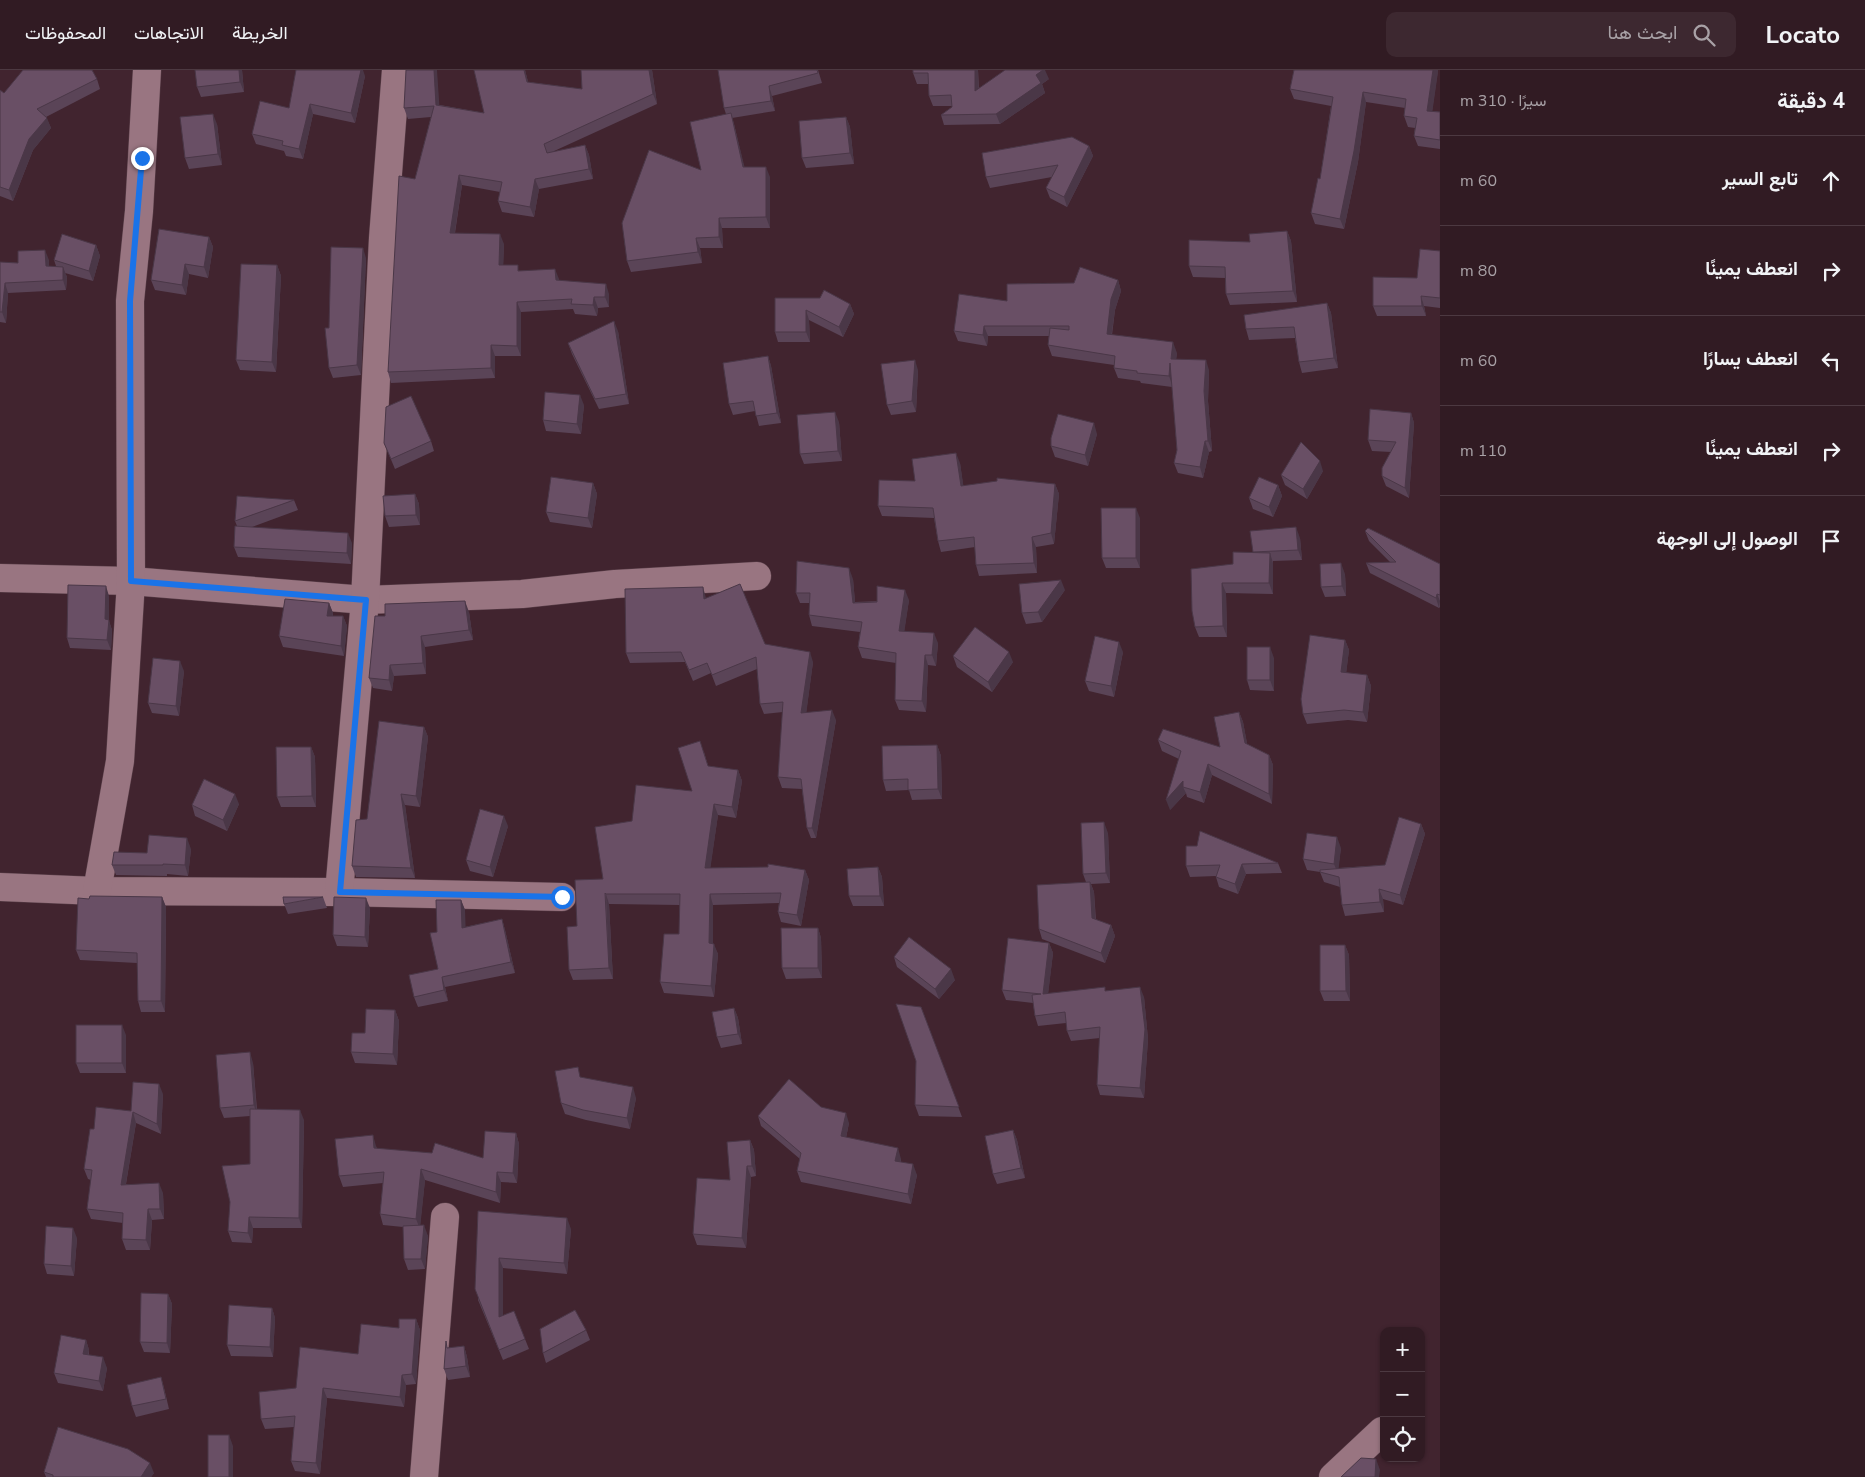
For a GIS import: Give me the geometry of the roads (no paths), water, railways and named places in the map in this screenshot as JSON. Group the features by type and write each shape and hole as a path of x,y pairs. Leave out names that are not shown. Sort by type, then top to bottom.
{"street":[{"path":"98,891 120,761 131,581 130,301 139,211 147,70"},
{"path":"340,892 366,600 383,238 396,70"},
{"path":"0,578 131,581 366,600 522,594 615,584 757,576"},
{"path":"0,888 562,897"},
{"path":"424,1477 445,1217"},
{"path":"1333,1477 1380,1433"}]}
